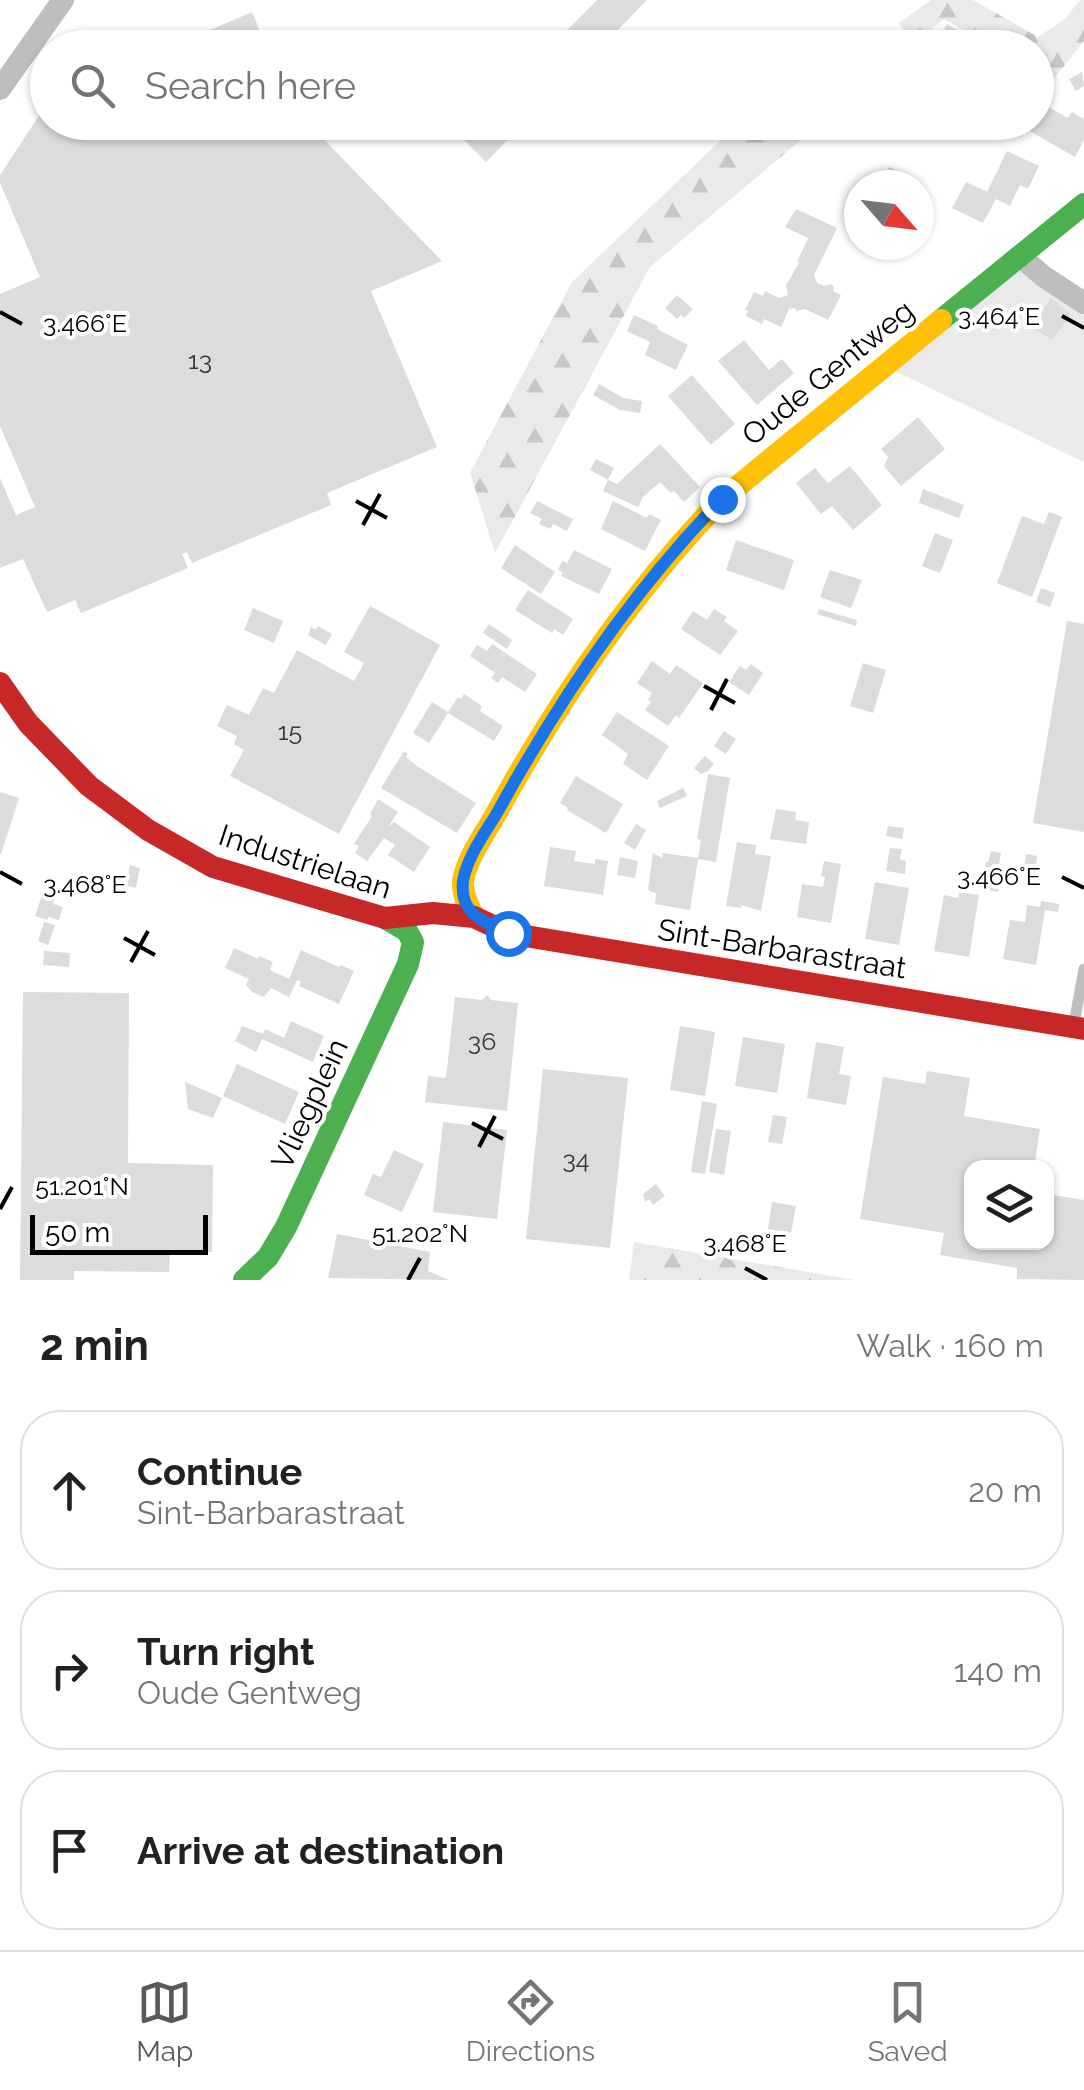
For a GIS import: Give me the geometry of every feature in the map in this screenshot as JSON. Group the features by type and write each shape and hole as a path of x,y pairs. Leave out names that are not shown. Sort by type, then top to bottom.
{"street":[{"path":"42,30 64,0"},
{"path":"0,88 30,47"},
{"name":"Oude Gentweg","path":"474,917 465,900 463,882 470,861 527,758 605,641 690,532 764,463 1084,204"},
{"path":"1020,256 1084,303"},
{"name":"Industrielaan","path":"0,682 28,723 89,786 148,830 213,867 384,918 407,931 413,942"},
{"name":"Sint-Barbarastraat","path":"384,918 433,913 474,917 508,933 1079,1028"},
{"name":"Vliegplein","path":"244,1280 268,1256 302,1195 408,964 413,942"}],"lane":[{"path":"1079,1028 1084,969"}],"green space":[{"path":"931,0 973,0 1026,30 963,30 944,19 931,30 904,30 899,23"},
{"path":"1080,0 1084,0 1084,41 1054,78 1054,30 1048,30 1065,19"},
{"path":"721,140 801,140 650,267 495,553 470,473 572,282"},
{"path":"1018,265 1030,274 953,335 944,325"},
{"path":"1030,274 1084,314 1084,462 890,369 944,325 954,335"},
{"path":"634,1242 854,1280 629,1280"}],"building":[{"path":"597,0 647,0 618,30 567,30"},
{"path":"252,12 260,30 210,30"},
{"path":"1082,72 1084,86 1076,91 1069,79"},
{"path":"1054,110 1068,118 1072,112 1084,119 1084,140 1075,157 1045,140 1054,140"},
{"path":"30,129 30,140 324,140 442,261 371,291 437,447 327,493 331,505 192,563 187,552 182,554 188,568 81,613 75,600 47,612 23,559 0,568 0,478 16,515 35,507 0,426 0,294 40,277 0,175"},
{"path":"464,140 507,140 486,162"},
{"path":"1007,151 1039,166 1028,189 1020,185 1010,206 996,199 983,223 952,208 966,182 987,192"},
{"path":"796,209 837,228 814,275 817,283 831,284 833,291 841,295 828,320 795,308 789,309 781,327 764,319 762,324 746,316 745,310 754,292 763,296 765,291 779,298 788,295 786,285 808,238 785,227"},
{"path":"677,295 693,309 684,318 681,315 677,319 665,308"},
{"path":"1051,298 1071,314 1052,340 1032,327"},
{"path":"634,315 688,345 676,370 645,355 650,342 627,331"},
{"path":"744,340 769,370 782,359 794,373 757,405 718,361"},
{"path":"692,375 735,424 711,445 668,396"},
{"path":"599,384 623,398 642,401 640,413 620,410 593,395"},
{"path":"918,417 945,449 901,486 884,466 888,457 881,449"},
{"path":"660,444 700,487 684,502 660,482 638,507 603,491 608,480 617,484"},
{"path":"596,459 614,468 608,480 590,470"},
{"path":"850,466 882,505 853,530 832,506 821,514 796,483 815,468 828,483"},
{"path":"923,489 964,505 959,518 919,503"},
{"path":"537,501 573,519 567,531 553,524 550,529 539,524 542,519 530,513"},
{"path":"613,501 647,518 649,514 661,520 645,551 601,529"},
{"path":"1049,512 1062,517 1032,597 997,583 1022,516 1044,524"},
{"path":"935,533 953,540 940,573 922,566"},
{"path":"736,540 794,560 784,590 726,570"},
{"path":"515,545 555,572 541,594 501,568"},
{"path":"574,550 612,569 599,594 561,576 563,572 558,570 562,561 567,563"},
{"path":"830,570 862,580 851,608 820,597"},
{"path":"1041,588 1055,593 1050,607 1036,602"},
{"path":"528,590 573,619 563,635 554,629 552,633 515,610"},
{"path":"370,606 440,645 339,834 230,776 244,750 234,744 237,736 217,726 227,705 249,715 263,688 274,693 297,650 354,681 364,663 344,652"},
{"path":"253,608 283,621 274,643 244,630"},
{"path":"714,609 738,631 720,655 681,629 693,611 707,620"},
{"path":"819,609 857,620 856,626 817,614"},
{"path":"1067,621 1084,624 1084,832 1033,823"},
{"path":"489,624 512,640 507,649 483,633"},
{"path":"318,626 332,634 326,645 308,635 311,627 316,630"},
{"path":"492,644 537,674 525,692 502,677 498,683 491,678 495,673 470,656 477,645 487,651"},
{"path":"652,661 670,674 676,665 703,683 679,718 676,715 668,726 645,710 652,693 637,683"},
{"path":"863,663 886,670 873,713 850,706"},
{"path":"751,664 763,673 749,695 729,682 740,666 746,670"},
{"path":"464,694 503,726 494,741 448,713 429,743 413,733 432,702 448,712"},
{"path":"617,712 669,746 647,780 623,764 628,754 602,735"},
{"path":"724,731 736,739 726,754 714,746"},
{"path":"404,751 417,766 476,803 457,833 381,788"},
{"path":"705,756 714,764 701,774 694,768"},
{"path":"708,774 730,778 716,862 698,859 690,910 655,904 656,893 648,889 653,853 662,858 663,853 698,858 701,840 697,839"},
{"path":"576,776 623,804 606,833 560,803"},
{"path":"683,788 687,796 660,808 657,801"},
{"path":"0,792 19,798 1,854 0,854"},
{"path":"378,799 398,812 388,827 394,822 430,847 414,872 388,855 395,845 384,838 367,861 355,853 359,846 354,844"},
{"path":"776,809 796,812 795,820 809,822 806,844 770,839"},
{"path":"636,824 646,830 635,850 624,843"},
{"path":"888,826 904,828 902,839 886,836"},
{"path":"737,842 756,845 755,854 771,856 761,911 741,905 726,906"},
{"path":"550,847 576,851 574,861 608,861 603,895 544,886"},
{"path":"890,848 902,849 900,859 906,861 905,874 886,871"},
{"path":"991,851 1001,853 998,892 981,888"},
{"path":"1026,854 1037,856 1036,867 1024,865"},
{"path":"620,857 638,861 635,878 617,875"},
{"path":"824,861 841,864 831,923 797,917 802,884 823,887"},
{"path":"130,865 140,868 136,888 126,886"},
{"path":"875,882 909,888 899,945 865,939"},
{"path":"45,886 58,890 53,904 63,907 59,920 35,916"},
{"path":"959,892 979,895 969,957 934,951 944,895 958,898"},
{"path":"1041,901 1059,904 1058,912 1045,910 1036,965 1003,959 1010,920 1025,922 1027,905 1040,907"},
{"path":"44,922 55,925 48,945 38,941"},
{"path":"234,948 273,962 270,970 289,979 301,950 354,971 339,1004 299,986 301,981 297,980 289,997 271,988 264,997 246,985 249,979 225,968"},
{"path":"44,951 70,953 69,967 43,965"},
{"path":"23,992 129,993 128,1163 213,1165 212,1252 170,1251 169,1272 74,1271 74,1280 20,1280"},
{"path":"487,995 491,1000 518,1003 507,1111 425,1102 428,1076 446,1078 455,997 482,1000"},
{"path":"291,1021 324,1036 313,1062 262,1039 256,1052 235,1041 242,1026 263,1034 265,1029 284,1038"},
{"path":"680,1026 715,1032 705,1096 670,1090"},
{"path":"743,1037 785,1044 777,1093 735,1086"},
{"path":"816,1042 844,1047 839,1074 851,1076 846,1105 807,1098"},
{"path":"237,1064 299,1092 285,1124 223,1096"},
{"path":"543,1069 628,1078 610,1248 526,1239"},
{"path":"927,1071 970,1078 964,1116 1040,1129 1035,1160 964,1160 964,1250 1054,1250 1054,1195 1084,1200 1084,1280 1017,1279 1017,1268 940,1255 944,1233 860,1219 883,1077 925,1084"},
{"path":"185,1082 222,1098 213,1118 188,1109"},
{"path":"702,1101 717,1104 705,1174 691,1172"},
{"path":"773,1115 787,1117 782,1144 768,1142"},
{"path":"443,1122 507,1130 497,1219 433,1212"},
{"path":"716,1129 731,1131 724,1175 709,1172"},
{"path":"394,1150 424,1164 402,1212 364,1195 373,1174 381,1177"},
{"path":"656,1184 665,1196 653,1205 649,1199 645,1202 643,1194"},
{"path":"772,1202 796,1206 791,1233 768,1229"},
{"path":"337,1234 430,1252 428,1271 449,1280 328,1278"}],"traffic: fast":[{"path":"941,320 1084,204"},
{"path":"244,1280 268,1257 286,1227 408,964 413,942 407,931 385,918"}],"traffic: slow":[{"path":"474,917 463,886 473,854 546,728 628,609 722,499 941,320"}],"traffic: jam":[{"path":"0,683 28,723 89,786 148,830 213,867 385,918"},
{"path":"385,918 433,913 474,917 508,933 1084,1029"}],"route":[{"path":"508,933 474,917 465,900 463,882 470,861 527,758 582,674 640,593 722,499"}]}
